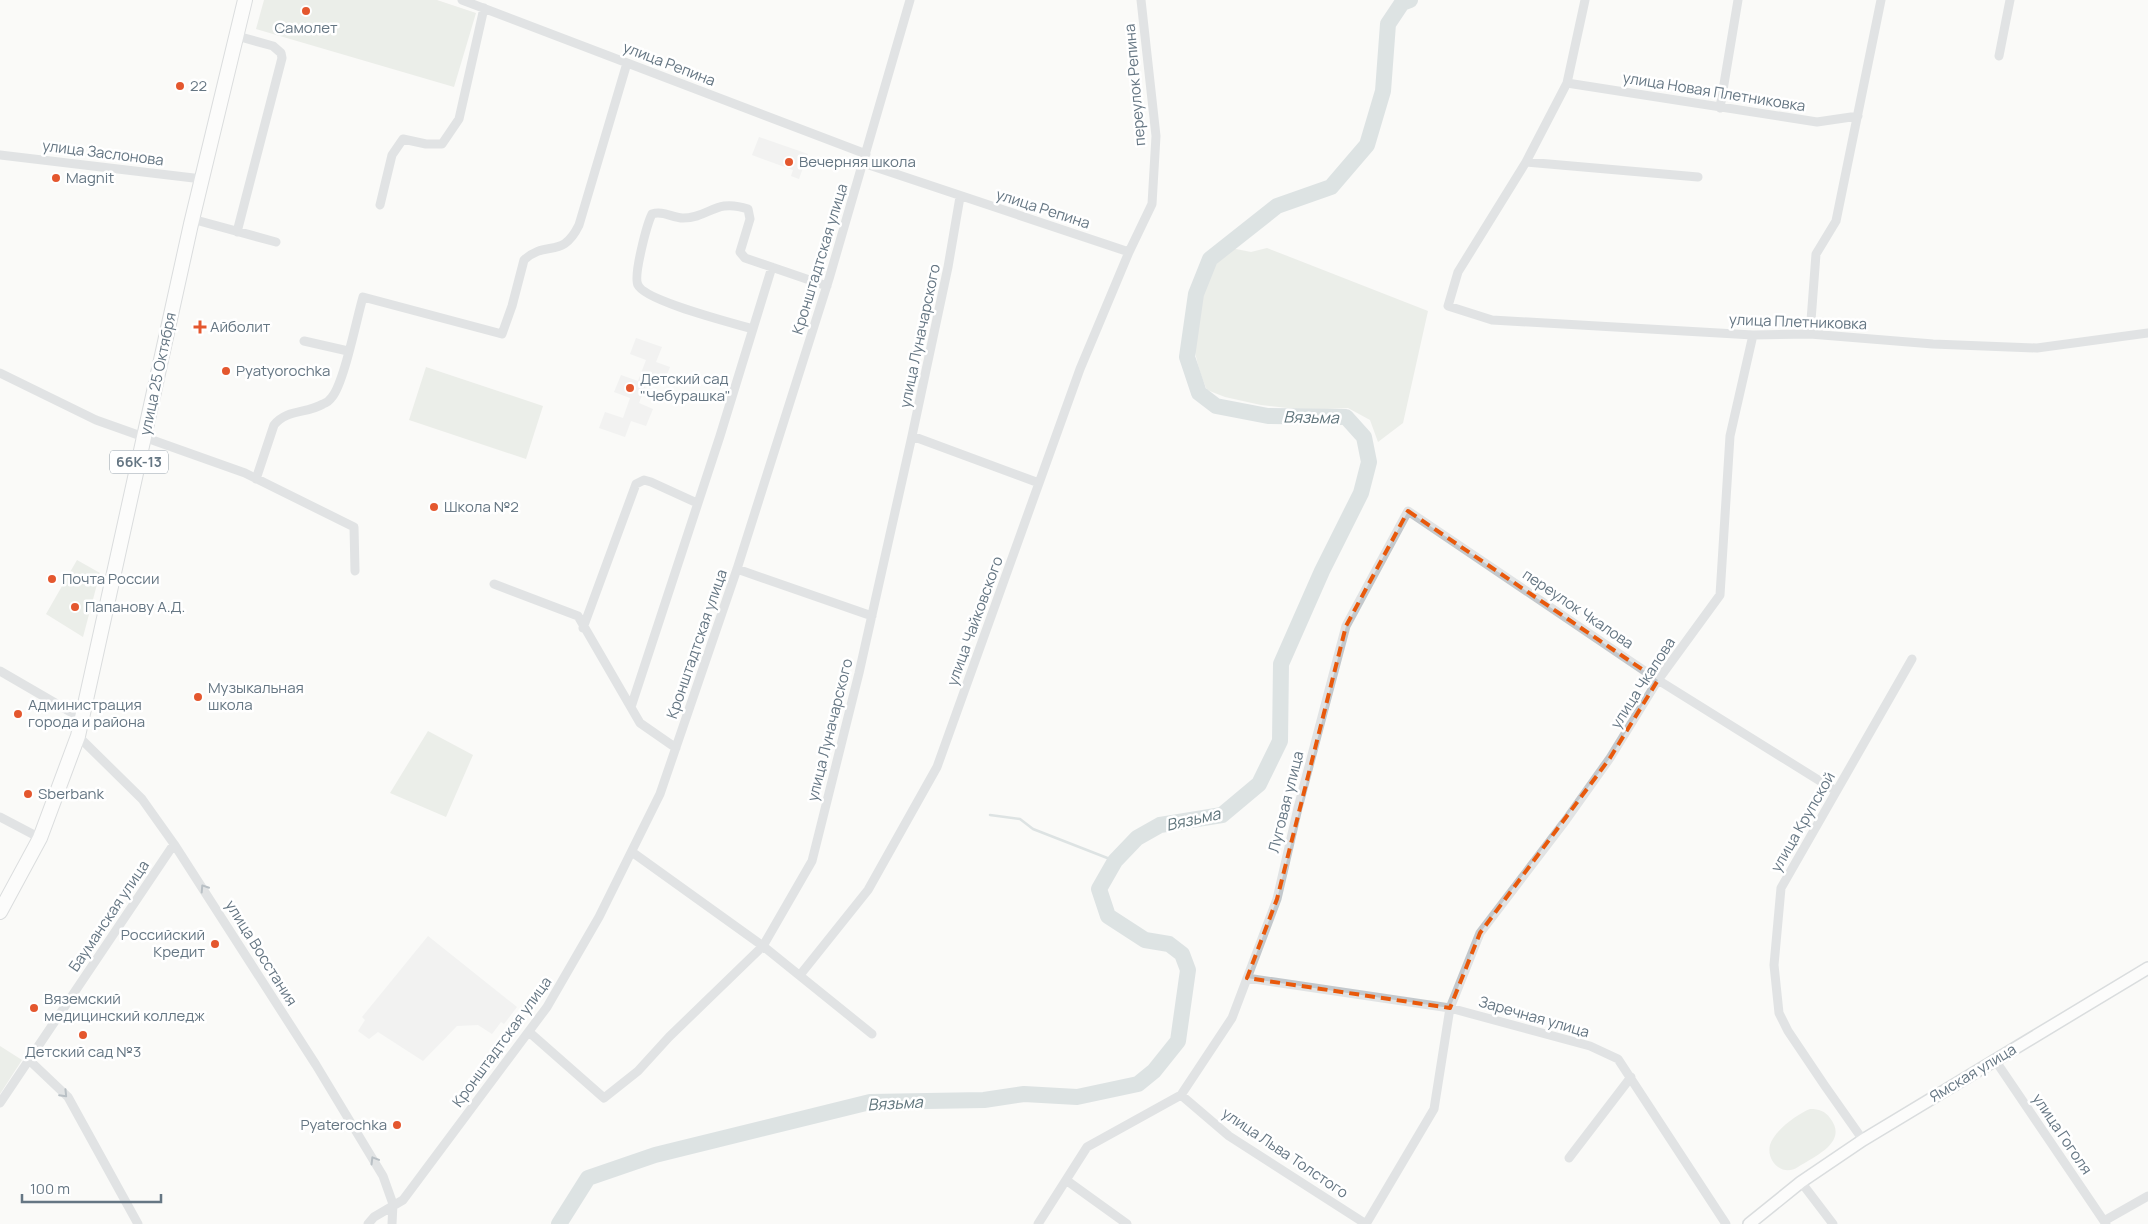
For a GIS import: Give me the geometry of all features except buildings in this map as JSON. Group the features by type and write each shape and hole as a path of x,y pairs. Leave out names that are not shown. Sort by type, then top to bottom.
{"main road":[{"name":"улица 25 Октября","path":"0,912 40,838 78,736 192,219 237,36 244,0"},
{"name":"Ямская улица","path":"1749,1224 1801,1182 1863,1140 2148,968"}],"street":[{"name":"улица Репина","path":"462,0 866,154"},
{"name":"Кронштадтская улица","path":"368,1224 393,1204 403,1200 547,1007 599,917 660,794 737,569 827,286 910,0"},
{"name":"переулок Репина","path":"1129,252 1152,204 1156,136 1141,0"},
{"path":"1585,0 1566,83 1526,162 1698,177"},
{"path":"1720,108 1738,0"},
{"path":"1810,334 1816,254 1836,221 1881,0"},
{"path":"1999,56 2010,0"},
{"path":"380,204 392,155 403,139 426,144 442,144 459,119 484,8"},
{"path":"237,36 273,46 281,53 282,58 237,232"},
{"path":"256,478 274,425 285,416 313,408 332,397 348,351 363,297 502,334 512,306 524,260 539,250 560,247 567,242 576,229 627,63"},
{"name":"улица Новая Плетниковка","path":"1566,83 1817,122 1858,116"},
{"name":"улица Заслонова","path":"0,155 202,179"},
{"name":"улица Плетниковка","path":"1526,162 1458,272 1448,306 1492,320 1754,335 1810,334 1933,344 2037,348 2148,334"},
{"name":"улица Репина","path":"863,163 1129,252"},
{"name":"улица Луначарского","path":"529,1032 604,1098 638,1070 669,1037 764,946 812,861 872,616 948,267 960,197"},
{"path":"752,329 682,308 647,294 639,288 636,277 652,214 657,212 680,218 692,218 729,204 748,209 750,218 740,252 745,258 827,286"},
{"path":"192,219 276,242"},
{"name":"улица Чайковского","path":"800,975 868,890 937,767 1080,369 1129,252"},
{"path":"631,707 772,267"},
{"name":"улица Чкалова","path":"1450,1008 1480,933 1566,820 1610,758 1658,680 1720,595 1730,436 1754,335"},
{"path":"304,341 348,351"},
{"path":"0,372 96,420 256,478 354,527 355,571"},
{"path":"912,436 1039,483"},
{"path":"583,628 636,484 644,480 697,503"},
{"name":"переулок Чкалова","path":"1408,511 1658,680 1836,792"},
{"name":"Луговая улица","path":"1181,1095 1232,1018 1277,899 1298,808 1346,626 1408,511"},
{"path":"737,569 872,616"},
{"path":"494,584 578,616 583,628 640,723 676,748"},
{"name":"улица Крупской","path":"1863,1140 1788,1031 1779,1013 1774,965 1781,888 1912,659"},
{"path":"0,671 81,718"},
{"name":"улица Восстания","path":"78,736 142,799 174,844 326,1082 383,1176 393,1204"},
{"path":"0,817 40,838"},
{"name":"Бауманская улица","path":"0,1103 174,844"},
{"path":"632,852 764,946 872,1034"},
{"name":"Заречная улица","path":"1247,978 1450,1008 1590,1046 1618,1060 1631,1077 1726,1224"},
{"name":"улица Льва Толстого","path":"1181,1095 1229,1136 1366,1224 1434,1110 1450,1008"},
{"path":"28,1060 68,1097 138,1224"},
{"name":"улица Гоголя","path":"1995,1060 2105,1223"},
{"path":"1569,1158 1631,1077"},
{"path":"1038,1224 1087,1147 1181,1095"},
{"path":"1066,1180 1127,1224"},
{"path":"1801,1182 1834,1224"},
{"path":"2105,1223 2148,1196"},
{"path":"392,1224 393,1204"}],"highlighted area":[{"path":"1408,511 1658,680 1610,758 1480,933 1450,1008 1247,978 1277,899 1346,626"}],"shaded area":[{"path":"264,0 437,0 476,13 454,87 256,29"},
{"name":"Вечерняя школа","path":"759,137 808,154 799,179 791,176 793,170 752,155"},
{"path":"1231,248 1251,252 1267,248 1428,311 1403,423 1378,442 1370,420 1348,408 1305,410 1261,405 1225,397 1207,390 1199,368 1194,345 1197,312 1204,286 1214,264 1219,257"},
{"name":"Детский сад \"Чебурашка\"","path":"636,338 662,347 656,362 670,367 663,385 648,380 639,403 653,409 646,426 631,421 625,437 599,428 605,412 623,418 630,398 614,392 621,375 638,381 646,360 630,354"},
{"path":"426,367 543,406 526,459 409,420"},
{"path":"77,560 100,573 83,637 46,614"},
{"path":"428,731 473,755 446,817 390,793"},
{"path":"428,936 517,1007 504,1024 501,1022 492,1034 478,1025 457,1026 423,1061 378,1032 369,1039 358,1031 365,1020 362,1017"},
{"path":"0,1046 22,1060 0,1094"},
{"path":"1810,1109 1822,1111 1830,1118 1835,1127 1833,1141 1821,1153 1798,1167 1792,1170 1781,1169 1773,1162 1769,1151 1772,1140 1787,1124"}],"waterway":[{"name":"Вязьма","path":"559,1224 588,1178 655,1155 870,1102 984,1100 1024,1094 1077,1097 1138,1084 1154,1071 1178,1041 1188,970 1182,954 1169,944 1145,940 1108,916 1099,889 1115,861 1137,838 1160,825 1222,815 1259,784 1280,741 1281,664 1322,571 1361,493 1369,462 1364,437 1346,417 1268,416 1216,406 1199,393 1187,357 1196,294 1210,259 1277,206 1331,187 1367,145 1383,91 1388,24 1402,3 1410,0"},
{"path":"990,815 1020,819 1033,829 1115,861"}],"place":[{"name":"Самолет","path":"306,11"},
{"name":"22","path":"180,86"},
{"name":"Вечерняя школа","path":"789,162"},
{"name":"Magnit","path":"56,178"},
{"name":"Айболит","path":"200,327"},
{"name":"Pyatyorochka","path":"226,371"},
{"name":"Детский сад \"Чебурашка\"","path":"630,388"},
{"name":"Школа №2","path":"434,507"},
{"name":"Почта России","path":"52,579"},
{"name":"Папанову А.Д.","path":"75,607"},
{"name":"Музыкальная школа","path":"198,697"},
{"name":"Администрация города и района","path":"18,714"},
{"name":"Sberbank","path":"28,794"},
{"name":"Российский Кредит","path":"215,944"},
{"name":"Вяземский медицинский колледж","path":"34,1008"},
{"name":"Детский сад №3","path":"83,1035"},
{"name":"Pyaterochka","path":"397,1125"}]}
